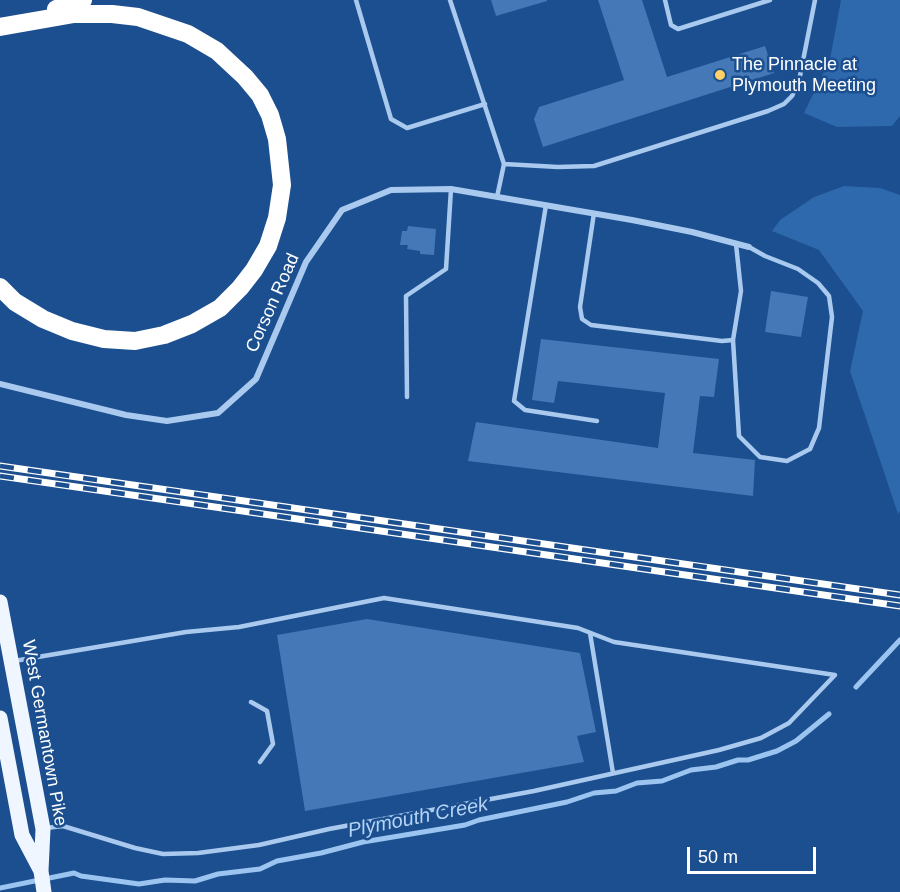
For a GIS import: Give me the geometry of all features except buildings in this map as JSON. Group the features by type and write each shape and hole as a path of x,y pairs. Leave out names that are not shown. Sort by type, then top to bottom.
{"highway":[{"path":"0,27 83,0"},
{"path":"0,27 74,14 112,14 161,23 188,34 217,51 245,77 260,95 277,139 282,185 277,218 268,246 247,279 220,308 192,324 164,335 135,341 104,339 72,331 24,308 0,287"}],"main road":[{"name":"West Germantown Pike","path":"0,602 44,829 41,871 44,892"},
{"name":"West Germantown Pike","path":"0,718 4,759 22,835 41,871"}],"street":[{"name":"Corson Road","path":"0,384 126,415 167,422 218,413 256,379 306,262 342,210 391,189 451,189 692,232 749,247"}],"lane":[{"path":"356,0 391,119 407,128 484,104"},
{"path":"450,0 504,164 497,197"},
{"path":"665,0 671,25 678,29 770,0"},
{"path":"504,164 594,166 784,104 792,96 799,81 815,0"},
{"path":"407,397 406,296 446,269 451,189"},
{"path":"546,205 514,401 525,410 597,421"},
{"path":"594,213 580,307 582,319 591,325 722,341 734,340"},
{"path":"736,244 741,291 734,340 739,436 760,457 787,461 810,449 819,428 832,317 829,296 818,283 798,269 749,247"},
{"path":"12,662 186,632 239,627 384,598 578,628 614,642 835,675 789,723 761,738 719,750 534,791 329,829 259,845 198,853 163,854 63,826 44,829"},
{"path":"590,633 613,772"},
{"path":"251,702 267,711 273,744 260,762"}],"shaded area":[{"path":"841,0 900,0 900,116 892,126 837,127 804,113 830,59"},
{"path":"844,186 880,188 900,195 900,511 898,514 850,371 863,311 819,250 772,231 780,220 814,197"}],"waterway":[{"name":"Plymouth Creek","path":"856,687 900,640"},
{"name":"Plymouth Creek","path":"0,888 74,873 139,884 165,880 195,881 218,874 260,869 277,861 363,842 465,825 567,802 594,793 616,791 637,783 662,781 691,770 748,760 777,751 796,741 829,714"}],"railway":[{"path":"0,466 900,595"},
{"path":"0,476 900,606"}],"place":[{"name":"The Pinnacle at Plymouth Meeting","path":"720,75"}]}
